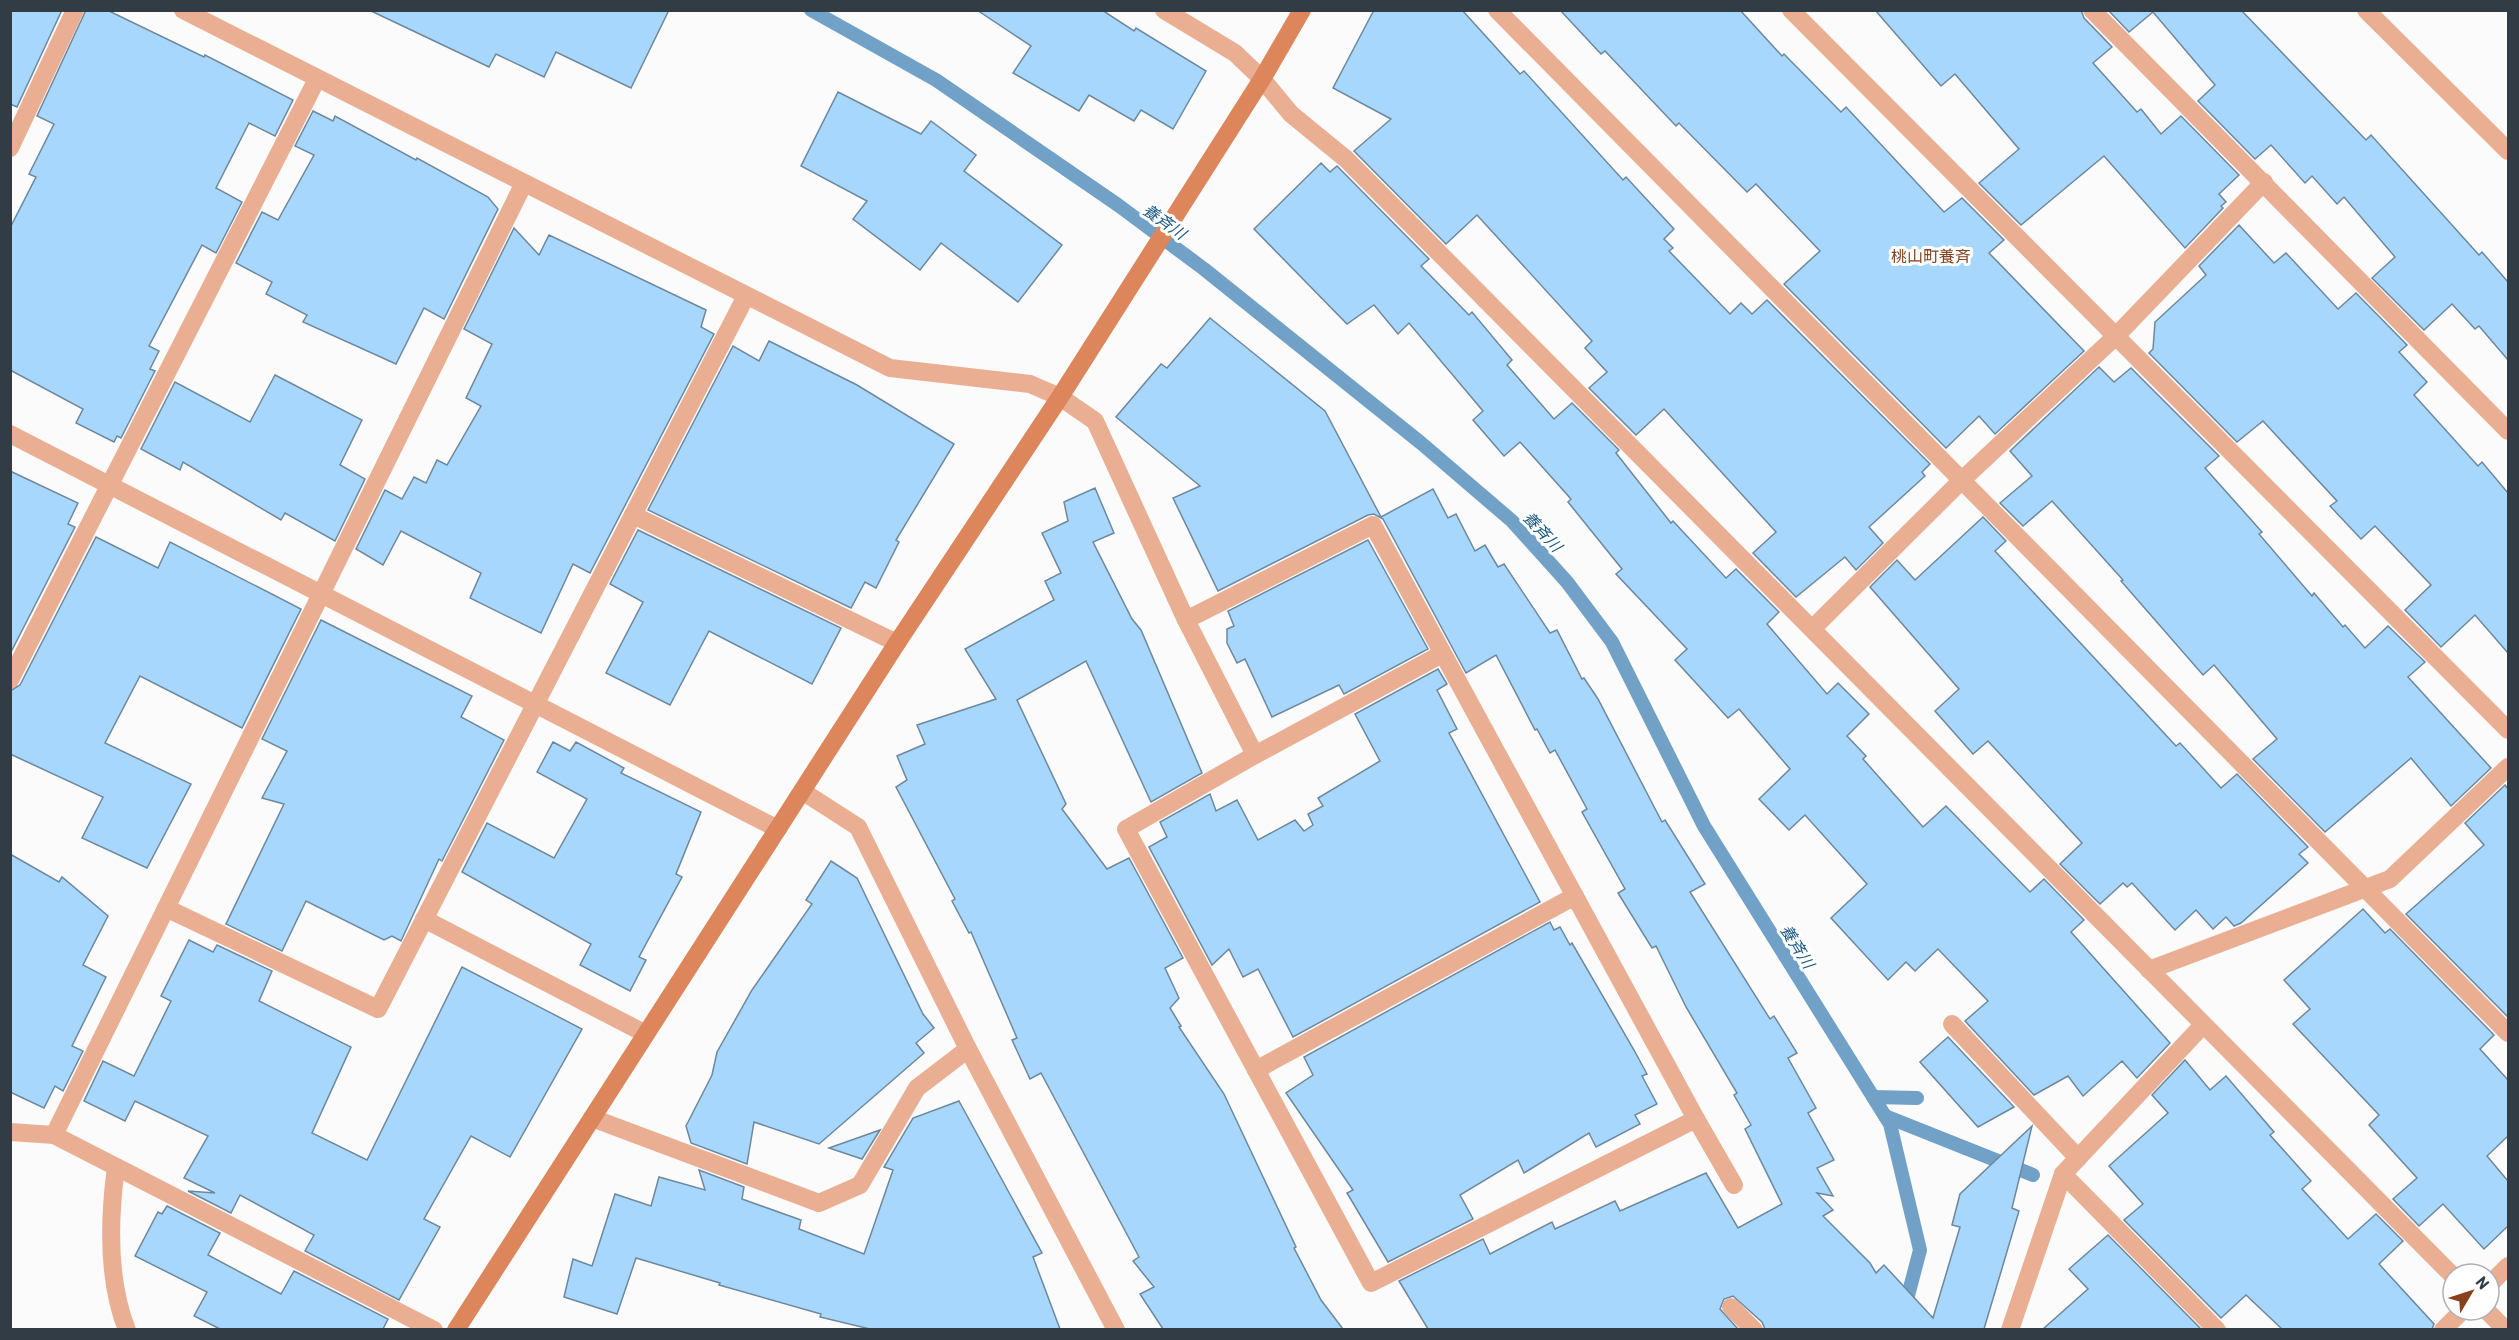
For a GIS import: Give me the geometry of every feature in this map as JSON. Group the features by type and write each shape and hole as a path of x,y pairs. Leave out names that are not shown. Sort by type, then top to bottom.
{"street":[{"path":"10,148 75,10"},
{"path":"183,10 890,368 1030,384 1060,397 1095,421 1186,620 1256,755"},
{"path":"1164,10 1235,53 1291,114 1346,159 2441,1264"},
{"path":"456,1329 897,643 1060,397 1262,80 1302,10"},
{"path":"1497,10 2363,889 2508,1033"},
{"path":"1791,10 2508,730"},
{"path":"2092,10 2508,431"},
{"path":"2366,10 2508,151"},
{"path":"10,680 317,79"},
{"path":"1812,629 1962,480 2116,336 2264,182"},
{"path":"54,1135 524,183"},
{"path":"166,908 378,1009 746,296"},
{"path":"10,434 534,706 778,829"},
{"path":"633,515 897,643"},
{"path":"1186,620 1373,525 1734,1185"},
{"path":"1442,654 1126,829 1371,1283 1696,1119"},
{"path":"2149,970 2390,879 2508,767"},
{"path":"802,791 858,826 968,1049 1116,1329"},
{"path":"1256,1070 1575,896"},
{"path":"424,919 646,1035"},
{"path":"1952,1024 2078,1158"},
{"path":"2010,1329 2063,1174 2204,1025"},
{"path":"592,1118 819,1203 860,1185 917,1088 968,1049"},
{"path":"10,1132 54,1135 434,1329"},
{"path":"116,1167 111,1207 117,1305 127,1329"},
{"path":"2063,1174 2217,1329"},
{"path":"1731,1306 1754,1329"}],"building":[{"path":"10,10 62,10 17,107 10,104"},
{"path":"86,10 107,10 204,57 205,55 293,100 275,136 249,123 216,188 242,202 216,253 202,245 149,346 159,351 150,369 155,371 121,438 117,436 114,442 76,423 83,409 10,370 10,228 36,177 29,174 54,124 37,116"},
{"path":"369,10 669,10 631,88 556,52 544,77 496,54 489,67"},
{"path":"977,10 1102,10 1134,31 1136,28 1206,71 1173,129 1141,110 1134,121 1089,95 1079,111 1013,73 1031,46"},
{"path":"1374,10 1462,10 1520,74 1524,71 1623,180 1626,177 1674,229 1664,239 1673,248 1669,251 1730,314 1741,303 1752,314 1767,300 1930,464 1922,472 1925,476 1869,527 1883,543 1856,570 1845,557 1796,597 1753,553 1776,532 1664,409 1636,435 1589,388 1607,372 1585,348 1592,341 1477,215 1446,244 1354,151 1391,119 1333,88"},
{"path":"1560,10 1740,10 1782,56 1784,54 1841,112 1846,107 1944,212 1962,198 2004,240 1989,253 2084,351 1995,434 1979,416 1946,448 1784,284 1820,251 1756,184 1747,192 1679,123 1676,126 1605,51 1601,54"},
{"path":"1875,10 2081,10 2084,18 2112,47 2093,63 2137,112 2141,109 2161,134 2181,116 2239,175 2219,194 2226,202 2221,206 2223,208 2185,248 2104,156 2021,225 1979,183 2019,149 1955,74 1941,86"},
{"path":"2108,10 2241,10 2366,140 2371,135 2479,255 2482,252 2508,282 2508,360 2479,326 2475,329 2452,304 2424,330 2372,278 2395,257 2344,197 2337,204 2312,176 2305,183 2271,145 2255,159 2198,101 2215,85 2153,12 2129,32"},
{"path":"838,92 921,134 931,121 976,155 964,171 1062,245 1018,302 941,243 920,270 853,219 867,201 801,166"},
{"path":"313,111 333,121 335,116 416,160 417,158 488,197 498,209 444,319 424,308 396,364 303,322 307,315 266,294 272,282 236,263 262,212 278,220 314,155 295,146"},
{"path":"1321,163 1330,172 1337,166 1429,259 1421,266 1469,315 1472,312 1512,360 1507,365 1554,419 1572,403 1619,450 1616,453 1671,523 1673,521 1726,578 1736,569 1779,612 1767,624 1827,694 1838,683 1869,714 1847,736 1866,756 1863,759 1923,827 1946,806 2030,892 2044,879 2084,920 2071,932 2170,1043 2137,1078 2122,1061 2083,1096 2068,1076 2034,1095 1965,1021 1988,1001 1938,949 1915,971 1906,962 1888,980 1831,918 1867,884 1805,815 1789,830 1759,799 1790,769 1739,709 1728,718 1675,660 1687,649 1616,574 1622,569 1568,502 1571,499 1520,442 1504,456 1473,420 1483,411 1409,323 1398,334 1374,305 1347,324 1254,229"},
{"path":"2239,225 2274,263 2286,253 2338,309 2356,293 2407,345 2399,352 2427,382 2414,395 2478,466 2482,462 2508,493 2508,653 2475,615 2441,647 2405,610 2431,585 2375,526 2361,539 2330,506 2337,501 2263,421 2237,442 2149,353 2153,349 2155,322 2206,275 2199,266"},
{"path":"514,228 539,255 549,235 706,310 701,327 714,334 590,573 573,564 541,633 470,598 481,573 401,531 383,565 356,549 385,490 402,499 414,477 426,483 437,460 447,465 481,406 466,398 492,344 464,329"},
{"path":"1210,318 1325,411 1381,517 1433,489 1448,518 1456,514 1475,551 1485,545 1498,567 1504,564 1550,633 1557,630 1582,679 1584,678 1598,699 1662,822 1665,820 1705,884 1690,892 1770,1019 1774,1016 1797,1053 1788,1058 1816,1108 1808,1113 1834,1160 1817,1168 1833,1196 1817,1193 1833,1210 1823,1216 1870,1263 1876,1273 1884,1265 1933,1318 1960,1227 1952,1225 1960,1194 2032,1126 2012,1208 2019,1211 1984,1329 1765,1329 1762,1322 1733,1296 1724,1299 1720,1309 1738,1329 1428,1329 1399,1281 1483,1239 1490,1254 1552,1222 1555,1229 1615,1201 1620,1211 1706,1173 1738,1228 1782,1204 1745,1129 1751,1125 1734,1095 1737,1093 1686,1007 1656,946 1652,948 1618,893 1625,889 1582,812 1587,809 1555,750 1550,753 1537,729 1535,730 1496,655 1466,673 1383,519 1374,514 1368,515 1218,591 1173,498 1200,486 1116,417 1161,364 1167,368"},
{"path":"769,341 857,385 954,444 896,540 899,542 876,588 865,582 851,608 648,510 733,346 759,361"},
{"path":"2099,367 2114,382 2131,368 2219,456 2205,468 2262,532 2259,534 2312,596 2314,593 2343,627 2345,625 2365,648 2388,626 2425,662 2408,677 2491,768 2451,806 2411,758 2325,832 2253,759 2277,739 2214,665 2203,675 2121,581 2123,580 2052,501 2023,526 2000,503 2032,476 2010,451"},
{"path":"275,375 362,420 340,465 365,479 335,541 285,513 281,520 183,462 180,470 141,449 175,382 250,422"},
{"path":"10,471 78,503 68,524 75,527 10,654"},
{"path":"1095,488 1114,533 1093,542 1132,619 1141,630 1202,773 1151,802 1086,661 1017,700 1066,804 1062,809 1107,869 1129,858 1183,958 1165,968 1179,998 1170,1008 1181,1026 1179,1027 1224,1094 1296,1247 1294,1248 1321,1300 1343,1329 1163,1329 1140,1294 1154,1287 1133,1261 1139,1257 1041,1073 1030,1079 1012,1040 1017,1038 971,932 969,933 952,901 955,899 896,787 907,780 897,756 925,744 917,725 996,699 965,649 1054,600 1045,581 1061,573 1042,533 1068,521 1064,502"},
{"path":"1983,517 2006,541 1995,551 2176,746 2180,743 2221,788 2237,774 2308,847 2299,854 2308,863 2241,923 2234,926 2226,917 2213,929 2196,910 2175,930 2132,883 2127,887 2123,883 2100,904 2060,864 2082,843 1988,741 1973,754 1935,711 1959,689 1870,587 1897,560 1915,580"},
{"path":"638,530 841,628 812,684 709,631 670,705 606,673 643,602 610,584"},
{"path":"96,537 158,568 170,542 301,609 242,728 140,676 105,743 191,784 147,868 82,838 103,797 10,754 10,691 20,685"},
{"path":"1368,540 1428,649 1344,694 1339,685 1272,717 1245,659 1237,663 1227,643 1227,629 1234,626 1228,611"},
{"path":"321,620 472,696 461,717 504,740 442,861 439,859 401,941 392,936 384,940 306,901 282,951 226,924 284,804 262,798 287,751 262,739"},
{"path":"1438,669 1447,684 1437,690 1457,729 1449,733 1540,902 1293,1037 1258,969 1243,977 1229,949 1212,965 1149,847 1167,837 1160,822 1210,794 1216,811 1237,800 1258,840 1295,820 1304,831 1313,825 1308,814 1323,806 1318,798 1380,761 1355,714"},
{"path":"553,742 570,751 576,742 624,768 621,773 701,812 676,874 682,877 639,957 646,960 630,991 580,965 591,944 462,872 487,823 554,858 587,799 537,772"},
{"path":"2505,785 2508,789 2508,1017 2406,914 2484,845 2465,823"},
{"path":"10,854 59,882 62,877 108,916 83,965 106,977 72,1046 83,1051 63,1091 55,1086 44,1108 10,1092"},
{"path":"831,861 857,878 923,1014 934,1028 916,1043 924,1053 819,1144 754,1122 747,1164 691,1143 686,1126 712,1075 717,1052 752,990 812,904 806,900"},
{"path":"2363,909 2385,933 2390,929 2494,1035 2480,1049 2508,1080 2508,1136 2487,1156 2508,1181 2508,1226 2484,1249 2443,1204 2419,1226 2393,1199 2417,1178 2369,1125 2379,1115 2293,1024 2310,1009 2284,980"},
{"path":"1550,922 1554,930 1560,927 1570,945 1572,943 1647,1074 1642,1076 1657,1104 1635,1115 1640,1124 1596,1147 1589,1133 1524,1173 1518,1160 1460,1195 1473,1219 1388,1262 1347,1193 1353,1190 1286,1093 1313,1075 1304,1057"},
{"path":"189,940 213,952 217,945 272,971 259,1001 351,1047 312,1133 367,1160 462,967 582,1029 510,1157 471,1136 424,1219 440,1227 399,1300 305,1251 314,1235 240,1195 231,1213 188,1191 215,1193 184,1178 208,1136 135,1101 125,1121 84,1101 103,1061 134,1076 171,1001 161,996"},
{"path":"1948,1037 2014,1107 1978,1127 1920,1062"},
{"path":"2185,1060 2210,1090 2226,1076 2274,1132 2270,1135 2311,1181 2302,1189 2348,1239 2376,1214 2403,1241 2379,1264 2434,1324 2432,1329 2282,1329 2246,1295 2221,1318 2124,1220 2143,1204 2109,1166 2168,1113 2152,1095"},
{"path":"959,1101 1042,1253 1033,1257 1060,1329 870,1329 820,1317 821,1314 636,1258 617,1314 564,1297 573,1259 592,1266 615,1194 651,1206 659,1177 705,1190 699,1170 744,1187 742,1199 801,1220 799,1229 864,1254 893,1170 884,1167 913,1118"},
{"path":"880,1130 862,1159 829,1148"},
{"path":"167,1206 220,1233 208,1255 281,1294 294,1271 388,1319 383,1329 220,1329 194,1316 207,1292 135,1256 158,1212 162,1214"},
{"path":"2108,1235 2201,1329 2043,1329 2088,1289 2069,1269"}],"waterway":[{"name":"養斉川","path":"811,10 936,80 1118,205 1204,269 1421,443 1512,521 1567,582 1612,642 1704,826 1890,1124 1920,1250 1899,1330"},
{"path":"1873,1097 1917,1098"},
{"path":"1885,1116 2033,1175"}],"district":[{"name":"桃山町養斉","path":"1931,255"}]}
